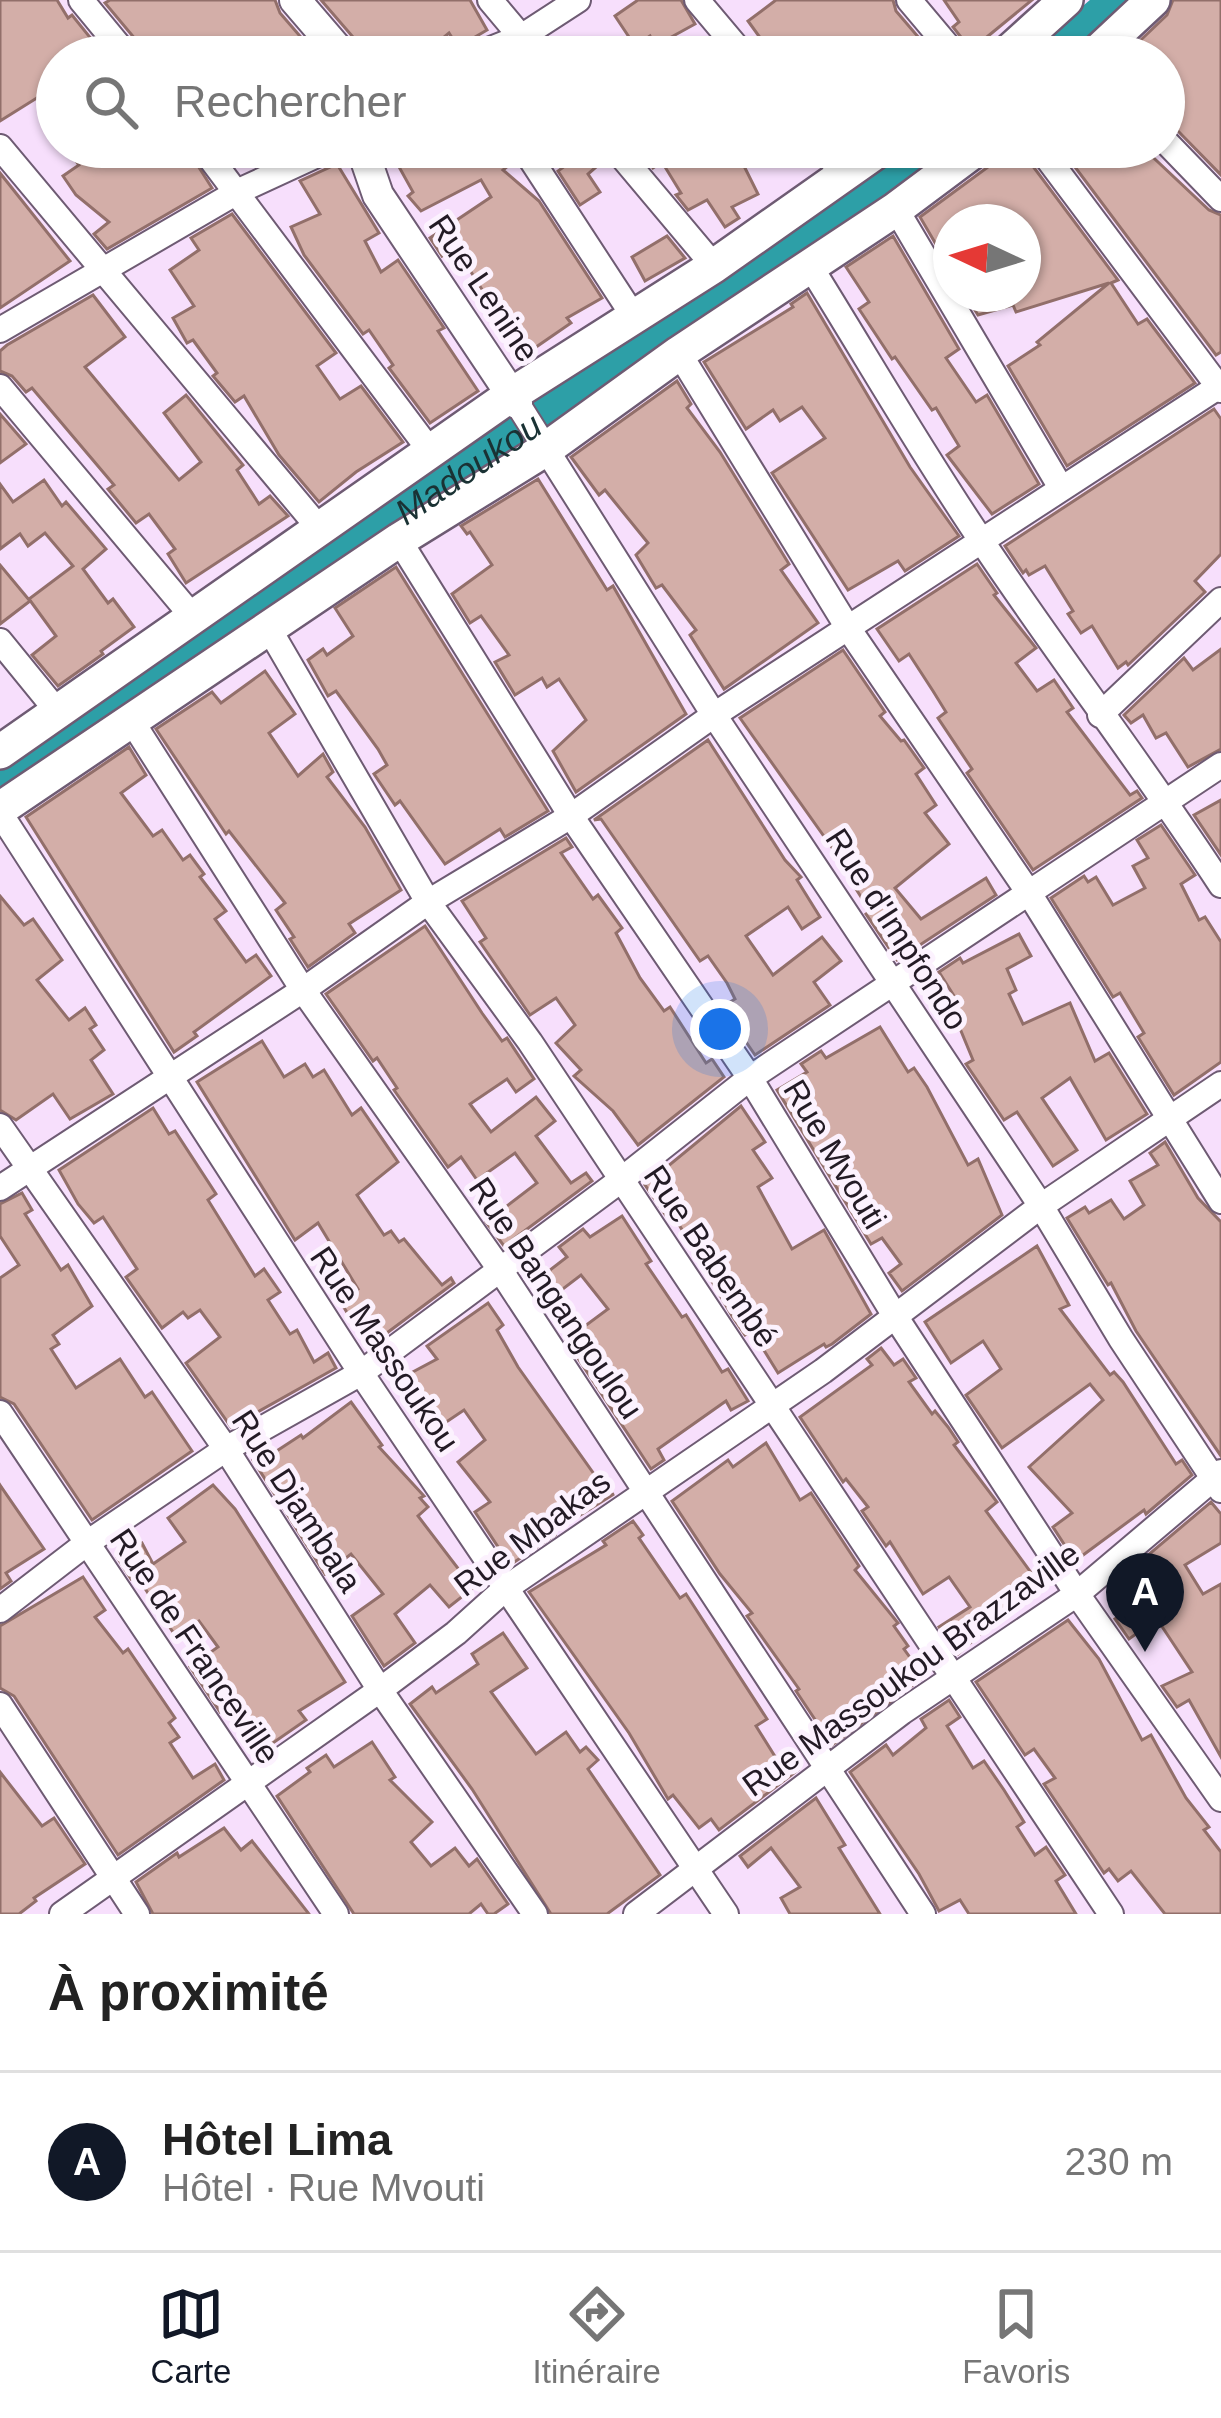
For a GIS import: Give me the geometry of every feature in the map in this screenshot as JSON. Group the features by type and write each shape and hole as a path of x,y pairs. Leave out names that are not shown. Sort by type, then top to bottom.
{"main road":[{"path":"1026,36 1066,0"},
{"path":"1114,36 1153,0"},
{"path":"0,752 319,528 854,168"},
{"path":"0,811 951,168"}],"street":[{"path":"81,0 111,36"},
{"path":"295,0 326,36"},
{"path":"490,0 520,36"},
{"path":"523,36 578,0"},
{"path":"698,0 728,36"},
{"path":"909,0 939,36"},
{"path":"0,147 319,528"},
{"path":"1185,162 1221,200"},
{"path":"219,168 431,452"},
{"path":"0,330 238,191 288,168"},
{"name":"Rue Lenine","path":"369,168 378,194 514,399"},
{"path":"537,168 634,317"},
{"path":"632,168 714,266"},
{"path":"838,168 844,175"},
{"path":"0,1188 303,990 428,902 572,816 714,715 1219,388 1056,168"},
{"path":"896,209 1060,488"},
{"path":"810,266 980,540 1221,885"},
{"path":"679,353 848,628 1029,892 1221,1201"},
{"path":"0,387 192,616"},
{"name":"Rue d'Impfondo","path":"514,399 714,715 1218,1480"},
{"name":"Rue Mvouti","path":"399,540 572,816 750,1078 895,1316 1077,1594 1221,1799"},
{"path":"1100,715 1221,600"},
{"name":"Rue Babembé","path":"268,627 428,902 530,1042 1112,1914"},
{"path":"0,641 56,711"},
{"name":"Rue Bangangoulou","path":"131,721 303,990 499,1268 922,1914"},
{"path":"0,1610 87,1543 226,1449 361,1373 750,1078 1221,765"},
{"name":"Rue Massoukou","path":"0,811 361,1373 726,1914"},
{"name":"Rue Mbakas","path":"62,1914 380,1690 457,1633 506,1588 823,1371 1041,1206 1221,1084"},
{"name":"Rue Djambala","path":"0,1126 226,1449 380,1690 535,1914"},
{"name":"Rue de Franceville","path":"0,1413 336,1914"},
{"name":"Rue Massoukou Brazzaville","path":"636,1914 954,1675 1077,1594 1218,1480"},
{"path":"0,1705 137,1914"}],"building":[{"path":"0,0 57,0 68,18 72,15 89,36 36,36 36,98 0,121"},
{"path":"275,0 300,36 133,36 105,3"},
{"path":"321,0 470,0 487,30 477,36 352,36"},
{"path":"638,0 681,0 695,24 673,36 628,36 615,16"},
{"path":"776,0 893,0 896,11 917,36 759,36 748,21"},
{"path":"944,0 1032,0 988,36 960,36 953,27 959,22"},
{"path":"1173,0 1221,0 1221,175 1185,138 1185,36 1145,36 1167,15"},
{"path":"75,168 199,168 212,188 107,249 94,234 109,222 76,195 63,176"},
{"path":"339,168 379,233 365,241 381,272 398,260 444,328 438,331 478,391 430,423 389,368 393,365 369,330 363,334 304,255 291,227 320,214 300,181"},
{"path":"400,168 506,168 539,201 602,298 567,318 571,323 523,356 455,246 442,256 430,238 491,197 481,180 421,211 408,196 413,192"},
{"path":"595,168 588,174 600,192 580,205 558,171"},
{"path":"666,168 745,168 758,194 732,207 739,218 725,227 707,200 688,210 676,195 681,193"},
{"path":"987,168 1034,168 1118,280 1111,283 1138,324 1147,319 1195,383 1067,466 1008,366 1040,345 1037,342 1109,283 1041,304 1041,204 938,204"},
{"path":"1076,168 1164,168 1209,210 1221,215 1221,352 1216,355"},
{"path":"0,173 70,261 0,308"},
{"path":"933,207 933,239 920,217"},
{"path":"232,214 336,353 317,366 340,399 361,386 403,442 319,502 279,455 244,396 235,402 173,318 194,306 170,270 199,250 191,238"},
{"path":"667,236 685,258 645,281 632,257"},
{"path":"893,236 933,312 959,349 946,358 976,402 987,395 1039,484 992,514 947,455 959,446 936,408 932,410 892,359 859,309 869,302 846,267"},
{"path":"807,293 910,467 959,536 905,571 898,561 848,590 772,473 825,438 802,407 780,421 773,410 746,429 704,362 793,307"},
{"path":"93,295 125,337 85,367 179,480 201,462 164,413 186,395 243,465 237,470 259,504 270,496 288,516 186,583 168,554 175,549 149,514 136,523 108,489 114,485 32,388 26,392 12,376 0,371 0,351 7,345"},
{"path":"677,381 691,404 687,408 789,564 781,570 818,623 724,689 690,635 696,630 662,585 656,588 636,555 648,543 605,490 599,495 571,457"},
{"path":"1214,409 1221,419 1221,554 1195,581 1205,592 1128,665 1118,668 1092,626 1081,633 1045,566 1029,575 1026,570 1023,573 1005,546"},
{"path":"0,414 26,444 0,463"},
{"path":"538,479 607,590 613,586 686,714 576,792 553,751 586,720 559,679 547,687 542,678 515,695 495,662 509,655 481,616 470,623 452,594 492,565 461,526"},
{"path":"44,480 62,506 66,502 106,549 83,569 108,603 113,599 134,627 58,686 32,655 56,636 29,599 73,566 45,533 28,546 20,534 0,549 0,484 13,502"},
{"path":"977,564 994,595 1036,648 1016,663 1037,691 1054,680 1073,708 1067,712 1130,795 1137,791 1142,798 1033,870 967,773 972,769 938,718 946,712 933,691 909,654 899,661 877,629"},
{"path":"0,565 30,601 0,624"},
{"path":"396,567 548,811 505,837 500,829 445,864 400,801 395,805 374,774 387,765 378,749 336,691 328,696 308,660 323,649 327,655 353,636 335,608"},
{"path":"1221,649 1221,749 1188,767 1166,733 1156,738 1143,715 1131,723 1124,715 1184,658 1193,670"},
{"path":"843,650 885,712 880,716 924,768 916,774 936,805 925,813 949,844 895,888 921,919 986,878 996,895 897,960 866,914 870,911 850,873 740,718"},
{"path":"265,671 295,714 269,733 298,776 323,754 333,772 327,777 365,827 401,890 349,924 355,933 308,967 276,910 285,903 229,831 226,834 156,729 212,692 221,703"},
{"path":"708,740 785,860 801,877 797,880 820,917 802,929 788,907 746,936 773,975 822,937 841,961 814,982 830,1005 755,1055 722,1007 735,999 727,983 708,956 700,961 601,819 594,820"},
{"path":"129,747 146,775 121,793 153,836 162,830 183,860 190,855 226,911 215,919 246,962 256,955 271,976 174,1052 26,817"},
{"path":"1221,800 1221,855 1194,815"},
{"path":"1161,825 1195,875 1181,884 1199,920 1205,917 1221,942 1221,1062 1174,1095 1138,1037 1144,1033 1120,993 1113,997 1051,898 1084,876 1088,882 1096,877 1113,905 1145,888 1133,866 1148,858 1137,840"},
{"path":"566,838 572,847 561,853 593,899 598,895 622,928 616,933 640,978 664,1011 670,1007 706,1063 712,1059 724,1077 638,1145 613,1111 574,1076 581,1070 556,1043 575,1025 556,998 530,1015 480,942 486,938 462,901"},
{"path":"0,896 24,925 33,919 62,960 37,980 69,1020 85,1008 96,1025 90,1029 104,1050 91,1060 113,1094 70,1119 53,1094 16,1120 0,1110"},
{"path":"425,926 482,1013 502,1041 507,1038 534,1079 516,1092 507,1079 470,1104 491,1132 536,1097 555,1121 536,1136 571,1183 586,1173 592,1181 504,1246 486,1222 537,1183 515,1153 477,1180 461,1157 448,1167 377,1058 373,1061 326,994"},
{"path":"1019,934 1031,956 1007,969 1016,990 1009,994 1023,1024 1070,1003 1095,1061 1109,1053 1147,1114 1106,1140 1070,1078 1042,1098 1077,1150 1053,1166 1017,1112 1004,1120 966,1064 973,1060 949,1002 956,999 939,972 960,958 963,963"},
{"path":"880,1027 908,1072 914,1068 927,1087 968,1165 978,1159 1002,1215 902,1291 889,1273 901,1264 882,1238 871,1244 777,1090 807,1072 801,1064 821,1051 826,1058"},
{"path":"262,1041 284,1077 305,1064 313,1077 324,1070 352,1115 361,1108 398,1162 357,1195 384,1235 391,1231 399,1242 404,1239 442,1285 451,1278 454,1283 368,1347 340,1301 358,1289 318,1223 295,1240 197,1082"},
{"path":"741,1106 765,1142 753,1150 772,1178 758,1187 792,1249 824,1230 871,1314 832,1344 824,1344 778,1373 752,1331 745,1335 732,1316 674,1216 669,1220 645,1185"},
{"path":"153,1108 169,1134 175,1131 216,1194 208,1200 255,1276 264,1269 280,1292 268,1300 290,1334 297,1330 314,1362 328,1353 336,1368 231,1427 186,1363 220,1337 200,1310 188,1318 183,1312 162,1328 126,1277 137,1269 103,1217 94,1223 78,1204 59,1170"},
{"path":"1165,1142 1198,1198 1221,1222 1221,1456 1067,1218 1085,1207 1089,1213 1111,1200 1124,1219 1144,1205 1130,1181 1158,1165 1150,1153"},
{"path":"22,1193 32,1210 25,1214 61,1270 68,1265 92,1306 53,1335 59,1344 51,1349 76,1388 120,1359 145,1397 152,1392 192,1451 92,1520 14,1404 0,1397 0,1278 19,1265 0,1236 0,1204"},
{"path":"622,1216 651,1261 646,1264 682,1317 686,1315 722,1372 728,1369 748,1401 731,1410 726,1401 658,1449 664,1460 651,1469 566,1340 608,1309 581,1275 555,1295 541,1277 567,1257 559,1247 583,1229 590,1237"},
{"path":"1037,1246 1069,1305 1060,1309 1110,1375 1114,1372 1123,1382 1176,1464 1182,1460 1192,1475 1146,1514 1144,1510 1075,1561 1053,1527 1072,1513 1029,1467 1103,1400 1090,1384 1002,1448 966,1395 1001,1369 983,1341 951,1363 925,1322"},
{"path":"488,1303 503,1325 497,1330 518,1367 609,1495 614,1494 510,1565 475,1512 490,1502 458,1462 485,1440 464,1410 430,1433 394,1382 437,1359 427,1346"},
{"path":"881,1348 894,1365 903,1359 916,1378 909,1382 948,1427 958,1442 954,1445 997,1502 986,1511 1043,1589 1005,1612 958,1654 939,1627 970,1607 949,1577 923,1594 890,1542 886,1546 862,1511 868,1507 846,1479 843,1482 800,1417 872,1365 867,1359"},
{"path":"351,1402 382,1445 379,1447 424,1496 420,1498 428,1507 418,1516 473,1588 449,1607 430,1585 395,1614 415,1643 384,1666 352,1616 383,1594 351,1554 325,1574 253,1460 269,1448 272,1454 303,1438"},
{"path":"766,1443 800,1500 811,1493 859,1566 855,1570 898,1623 894,1626 908,1646 904,1649 924,1677 832,1745 747,1616 752,1613 672,1501 728,1460 733,1467"},
{"path":"0,1485 44,1549 6,1573 11,1581 0,1589"},
{"path":"213,1485 235,1509 345,1682 299,1711 306,1720 260,1752 229,1706 220,1712 190,1667 218,1647 199,1621 176,1637 137,1576 131,1579 117,1557 142,1543 153,1564 185,1542 168,1518"},
{"path":"1211,1502 1221,1514 1221,1543 1185,1565 1203,1594 1221,1584 1221,1757 1189,1700 1177,1707 1162,1686 1192,1672 1157,1619 1129,1639 1115,1619 1124,1613 1109,1588"},
{"path":"633,1521 643,1535 639,1538 680,1598 686,1594 767,1719 756,1726 776,1758 787,1752 798,1770 719,1830 711,1819 699,1828 673,1795 668,1799 629,1733 529,1592 606,1545 603,1541"},
{"path":"83,1577 105,1610 95,1617 123,1653 128,1649 175,1718 169,1723 179,1737 170,1743 193,1778 215,1764 224,1780 118,1855 14,1696 0,1688 0,1626"},
{"path":"1068,1620 1099,1659 1142,1740 1151,1735 1186,1798 1209,1827 1204,1830 1221,1852 1221,1914 1165,1914 1131,1871 1118,1881 1109,1869 1104,1873 1044,1784 1055,1778 1034,1749 1025,1755 976,1682"},
{"path":"503,1633 527,1668 491,1692 536,1754 566,1732 580,1752 586,1747 598,1760 588,1769 660,1875 607,1914 551,1914 472,1789 410,1704 432,1687 436,1693 478,1664 472,1654"},
{"path":"949,1700 960,1717 947,1726 973,1768 984,1761 1004,1790 1024,1822 1017,1827 1035,1855 1046,1847 1065,1875 1056,1881 1076,1914 969,1914 960,1900 939,1911 850,1772 886,1745 893,1755 926,1728 921,1719"},
{"path":"372,1742 395,1777 390,1780 432,1822 411,1842 431,1866 455,1848 469,1866 477,1859 508,1904 494,1914 488,1914 481,1904 469,1914 354,1914 277,1796 326,1755 334,1767"},
{"path":"0,1772 42,1826 54,1818 85,1864 34,1898 19,1914 0,1914"},
{"path":"816,1798 845,1845 839,1848 880,1914 790,1914 781,1898 800,1887 771,1848 748,1867 740,1856"},
{"path":"224,1828 241,1850 252,1841 309,1914 153,1914 136,1882"}],"waterway":[{"name":"Madoukou","path":"1078,36 1120,0"},
{"name":"Madoukou","path":"0,788 907,168"}],"place":[{"name":"Hôtel Lima","path":"1145,1652"}]}
